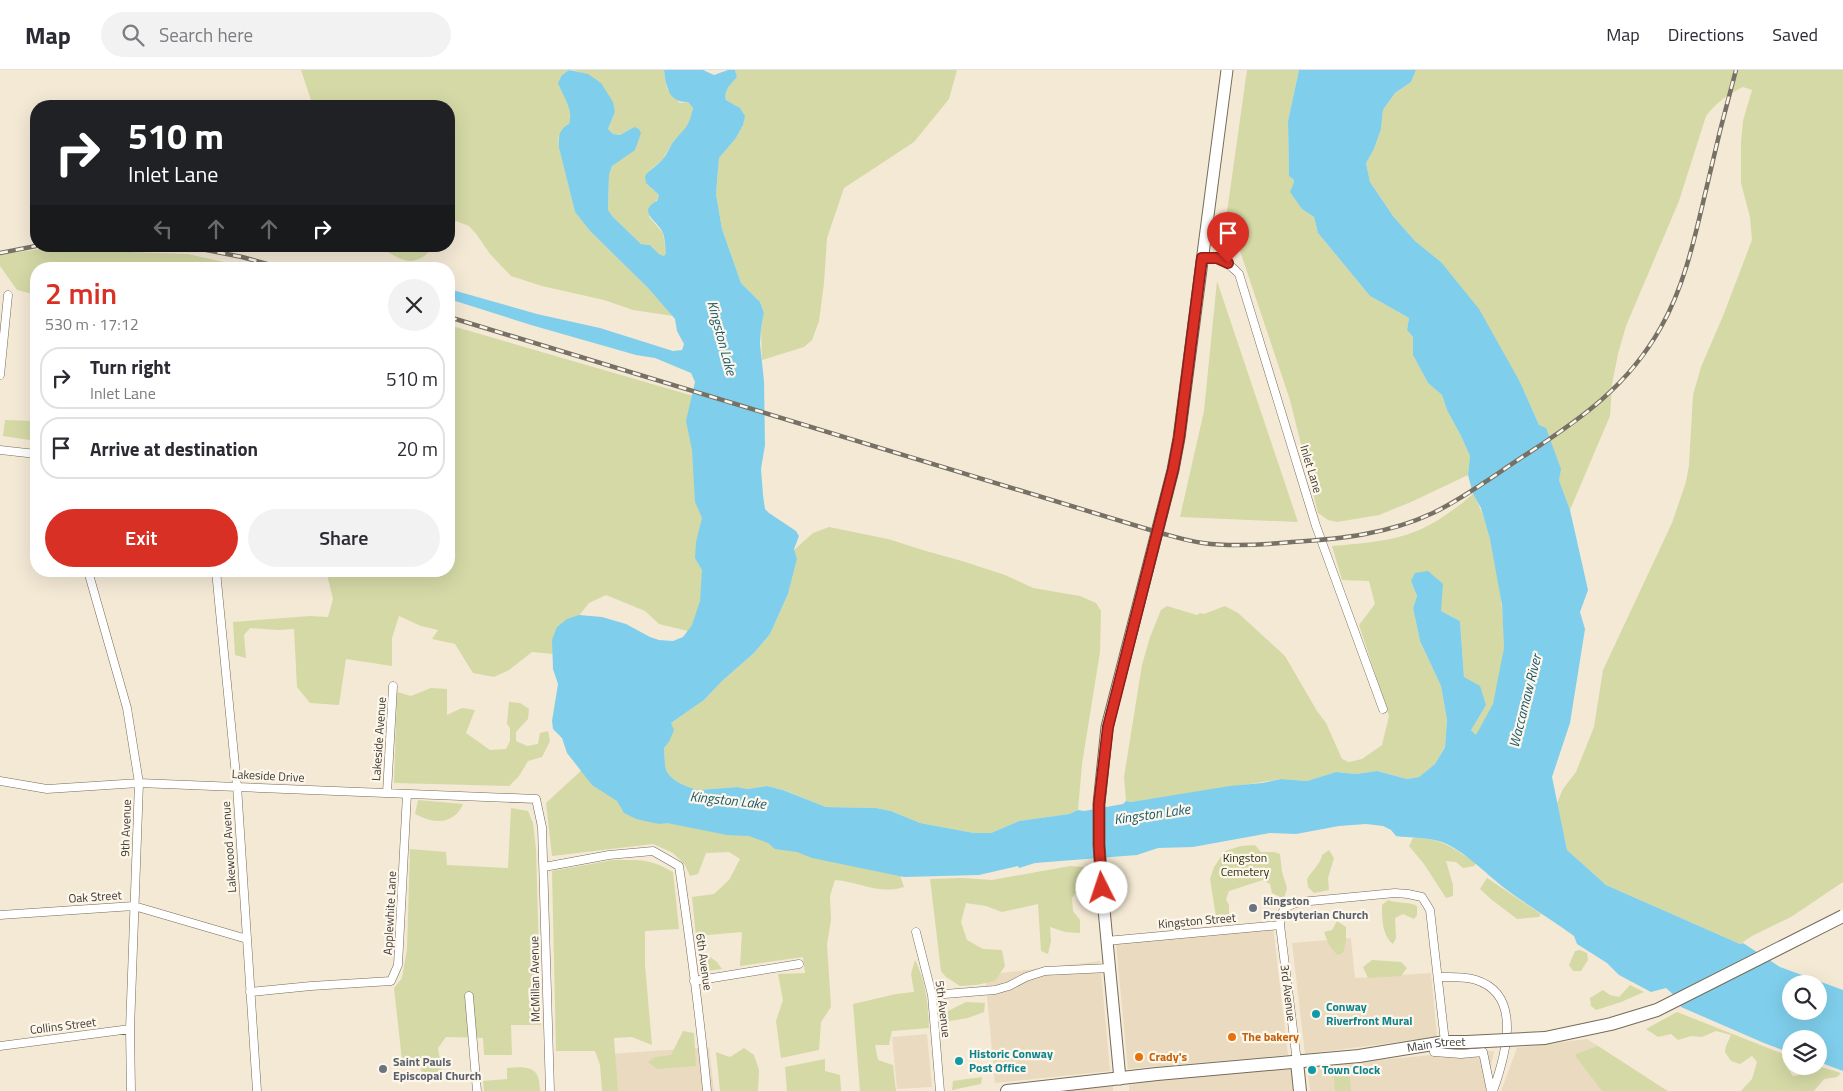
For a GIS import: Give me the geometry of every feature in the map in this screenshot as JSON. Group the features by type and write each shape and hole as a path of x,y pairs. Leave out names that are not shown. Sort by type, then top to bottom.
{"main road":[{"path":"1121,1085 1106,941 1099,845 1099,804 1102,775 1110,718 1173,470 1179,438 1227,70"},
{"name":"Main Street","path":"1007,1091 1121,1085 1297,1062 1359,1056 1439,1043 1545,1038 1611,1024 1657,1010 1843,916"},
{"name":"3rd Avenue","path":"1297,1062 1300,1091"}],"street":[{"name":"Inlet Lane","path":"1202,258 1217,258 1228,263 1239,274 1316,526 1383,709"},
{"path":"0,375 8,295"},
{"path":"0,450 30,453"},
{"name":"9th Avenue","path":"90,577 127,708 139,783 130,1029 131,1091"},
{"name":"Lakewood Avenue","path":"217,577 236,786 257,1091"},
{"name":"Lakeside Avenue","path":"387,793 394,686"},
{"name":"Lakeside Drive","path":"0,781 47,790 139,783 536,799"},
{"name":"Applewhite Lane","path":"250,992 391,981 398,965 407,794"},
{"name":"McMillan Avenue","path":"536,799 542,827 544,867 550,1091"},
{"name":"6th Avenue","path":"544,867 609,855 653,851 679,866 699,1007 707,1091"},
{"path":"1280,925 1281,912 1286,906 1300,902 1395,893 1422,897 1430,910 1438,977 1439,1043 1434,1052 1461,1054 1483,1052 1492,1091"},
{"name":"Oak Street","path":"0,915 134,906 247,939"},
{"name":"Kingston Street","path":"1106,941 1280,925"},
{"name":"3rd Avenue","path":"1280,925 1297,1062"},
{"name":"5th Avenue","path":"916,932 932,995 940,1091"},
{"path":"694,980 799,964"},
{"path":"932,995 995,990 1045,971 1109,968"},
{"path":"1438,977 1465,977 1478,980 1499,995 1506,1010 1507,1024 1505,1051 1492,1091"},
{"path":"469,996 477,1091"},
{"name":"Collins Street","path":"0,1046 130,1029"}],"shaded area":[{"path":"1273,926 1288,1055 1128,1069 1116,944"},
{"path":"1351,938 1355,978 1431,973 1437,1037 1305,1054 1292,943"},
{"path":"1100,961 1110,1071 995,1083 985,975"},
{"path":"927,1034 932,1087 897,1089 892,1037"},
{"path":"1587,1039 1668,1091 1501,1091 1517,1048"},
{"path":"709,1047 714,1091 614,1091 610,1054"},
{"path":"1494,1051 1486,1091 1310,1091 1307,1067 1452,1053"},
{"path":"1226,1068 1291,1068 1293,1091 1129,1091 1129,1085"},
{"path":"1113,1085 1113,1091 1066,1091"}],"green space":[{"path":"301,70 569,70 562,75 561,90 568,102 571,119 570,124 558,138 575,212 590,231 648,288 673,316 633,310 604,300 542,286 511,276 490,254 469,226 455,222 455,100 311,100"},
{"path":"571,70 664,70 667,89 680,103 688,102 693,108 690,122 684,131 674,140 663,159 649,171 652,189 659,195 649,217 663,233 666,253 664,256 659,254 650,245 641,244 608,210 609,175 634,127 620,135 613,134 608,129 615,112 577,71"},
{"path":"735,70 957,70 949,99 914,142 844,188 827,238 819,321 812,340 804,347 762,360 761,328 764,313 760,302 741,283 722,229 716,194 719,158 736,138 743,125 744,116 740,108 726,100 725,97 728,88 737,77"},
{"path":"1247,70 1299,70 1288,121 1289,176 1294,180 1293,185 1302,209 1314,217 1318,233 1370,296 1409,318 1407,330 1413,337 1413,355 1428,383 1442,395 1447,410 1470,456 1468,475 1379,515 1337,522 1328,520 1318,513 1290,400 1227,212"},
{"path":"1416,70 1843,70 1843,882 1791,917 1740,944 1606,885 1567,850 1557,803 1563,789 1576,772 1594,727 1603,670 1672,523 1686,482 1689,465 1693,395 1701,367 1752,240 1750,217 1741,183 1741,142 1743,121 1752,90 1743,87 1732,93 1718,103 1706,116 1679,201 1626,326 1612,384 1610,416 1570,510 1539,425 1520,382 1441,262 1415,241 1393,216 1370,182 1366,163 1374,149 1381,129 1383,110 1395,93 1411,82"},
{"path":"30,250 30,252 129,252 188,254 224,262 30,262 30,293 17,290 0,266 0,255"},
{"path":"389,252 429,252 414,261 407,261"},
{"path":"1217,281 1298,522 1180,517 1204,411"},
{"path":"455,327 697,397 703,455 703,611 688,631 659,624 645,611 606,595 589,603 570,627 553,654 532,652 509,670 494,677 473,673 455,644 432,639 438,630 421,626 399,616 392,638 392,666 346,659 339,705 310,703 297,687 294,629 250,628 244,635 246,658 235,655 233,622 310,616 328,617 333,599 328,577 455,577"},
{"path":"5,420 30,421 30,440 3,436"},
{"path":"1473,494 1487,527 1492,547 1500,589 1504,629 1502,666 1494,702 1489,715 1476,736 1471,730 1480,687 1464,678 1460,621 1441,611 1411,581 1417,596 1413,608 1420,641 1441,686 1447,720 1445,746 1435,764 1419,777 1407,779 1377,771 1356,774 1336,772 1307,781 1281,779 1131,802 1126,801 1124,777 1142,665 1150,637 1161,610 1167,606 1197,615 1225,606 1238,613 1285,656 1326,723 1342,759 1349,762 1362,759 1382,745 1389,716 1359,625 1375,604 1369,581 1342,580 1332,546 1396,538 1420,530 1442,517"},
{"path":"829,527 888,539 1005,575 1033,588 1080,596 1096,603 1101,611 1100,652 1082,764 1078,810 1069,814 1019,821 991,833 974,833 920,823 891,811 876,808 826,807 784,790 767,786 747,789 737,787 699,790 682,784 670,776 665,767 664,748 669,742 671,723 704,700 722,681 754,653 770,634 788,594 797,559 794,550 813,533"},
{"path":"431,688 447,689 447,715 462,708 475,710 466,733 490,750 506,749 510,741 510,728 507,724 509,702 520,703 529,709 528,719 516,732 516,741 527,746 538,744 540,733 548,731 550,741 542,757 528,761 519,776 509,786 394,783 397,692 411,696"},
{"path":"584,768 899,872 904,887 895,889 878,889 835,880 830,896 831,920 827,944 831,1007 821,1022 819,1050 781,1058 776,1021 783,1000 778,974 805,973 803,957 740,966 742,932 696,936 692,897 714,894 729,880 740,859 729,852 706,853 698,874 690,876 685,865 673,853 653,844 552,856 546,803"},
{"path":"418,800 463,804 454,816 442,821 436,821 415,814"},
{"path":"511,808 528,811 533,823 536,849 541,1025 511,1025 512,1055 484,1055 483,1038 446,1037 438,1048 445,1079 433,1079 422,1074 420,1060 402,1060 394,988 402,978 407,949 410,849 446,852 447,865 508,868"},
{"path":"1413,838 1440,842 1476,863 1474,866 1463,868 1456,862 1446,861 1453,885 1453,896 1446,898 1424,864 1409,846"},
{"name":"Kingston Cemetery","path":"1255,845 1261,852 1280,854 1282,872 1287,888 1284,899 1272,893 1270,884 1263,880 1229,891 1226,899 1229,905 1229,917 1216,917 1210,879 1214,867 1225,851 1241,846"},
{"path":"1329,850 1334,858 1328,878 1329,890 1314,893 1308,887 1307,879 1322,855"},
{"path":"613,860 651,862 673,872 679,929 645,931 645,965 652,1045 632,1037 614,1038 618,1091 602,1091 600,1065 595,1051 556,1051 552,871"},
{"path":"1070,866 1084,867 1084,881 1072,898 1073,911 1080,920 1080,933 1065,932 1050,927 1051,941 1048,954 1041,951 1038,904 1002,912 986,906 966,903 961,922 967,940 983,949 1002,950 1005,966 995,981 976,985 960,986 946,977 941,971 930,879 962,878 992,880"},
{"path":"1487,878 1541,914 1539,917 1517,919 1480,889"},
{"path":"1388,900 1417,906 1417,915 1414,919 1403,914 1395,918 1396,938 1393,944 1389,941 1385,932 1383,921 1382,905"},
{"path":"1337,921 1346,927 1346,941 1343,953 1337,955 1329,945 1324,932 1332,930"},
{"path":"1580,950 1587,953 1588,960 1581,971 1573,971 1569,965 1575,951"},
{"path":"703,952 717,962 722,969 699,972"},
{"path":"915,960 926,993 929,1028 892,1031 889,1045 875,1045 878,1060 893,1065 896,1091 860,1091 853,1004 896,994 914,992 911,974"},
{"path":"1372,960 1401,962 1407,968 1401,976 1368,978 1363,967"},
{"path":"1630,985 1644,992 1596,1010 1591,1006 1590,998 1603,990 1610,995 1619,997"},
{"path":"966,1002 985,1003 984,1012 968,1018 944,1022 942,1014"},
{"path":"1677,1012 1782,1053 1782,1075 1827,1075 1827,1069 1841,1073 1837,1077 1824,1079 1814,1091 1741,1091 1752,1079 1757,1062 1752,1056 1740,1064 1731,1061 1725,1052 1731,1035 1716,1031 1702,1037 1691,1036 1678,1040 1671,1034 1658,1037 1646,1029"},
{"path":"683,1031 694,1033 696,1066 657,1069 648,1062 655,1057 671,1055"},
{"path":"1598,1046 1667,1091 1602,1091 1576,1057 1576,1054"},
{"path":"744,1048 754,1055 759,1070 758,1091 720,1091 716,1052 730,1057"},
{"path":"825,1059 825,1071 840,1075 841,1091 787,1091 785,1067"},
{"path":"521,1067 534,1071 538,1077 540,1091 484,1091 483,1081 507,1079 507,1068"},
{"path":"1349,1067 1351,1091 1335,1091 1333,1068"},
{"path":"982,1077 981,1084 952,1090 953,1081"}],"water":[{"path":"569,70 588,74 601,83 613,102 615,112 608,129 613,134 620,135 634,127 639,129 641,133 635,150 612,166 609,175 608,210 641,244 650,245 659,254 664,256 666,253 663,233 648,213 648,209 657,201 659,195 646,183 645,176 664,158 673,142 686,128 693,108 688,102 681,102 672,96 667,87 664,70 703,70 714,75 728,70 735,70 737,77 730,85 725,97 726,100 740,108 745,116 743,125 736,138 719,158 716,194 722,229 741,283 760,302 764,313 760,344 764,381 765,445 761,469 763,495 765,509 796,531 799,536 794,549 797,559 788,594 770,634 754,653 722,681 704,700 671,723 674,730 664,748 667,772 677,782 699,790 737,787 747,789 767,786 783,790 826,807 876,808 891,811 920,823 974,833 991,833 1019,821 1123,804 1126,801 1131,802 1281,779 1307,781 1336,772 1356,774 1377,771 1407,779 1419,777 1435,764 1445,747 1447,720 1441,686 1420,641 1413,608 1417,596 1411,581 1415,573 1428,571 1443,584 1441,611 1460,621 1464,677 1480,686 1486,705 1471,730 1476,735 1493,704 1504,648 1502,605 1490,539 1481,508 1473,494 1468,475 1470,456 1447,410 1442,395 1428,383 1413,355 1413,337 1407,330 1409,318 1370,296 1318,233 1314,217 1302,209 1290,192 1294,180 1289,176 1288,121 1299,70 1416,70 1411,82 1395,93 1383,110 1381,129 1374,149 1366,163 1370,182 1393,216 1415,241 1441,262 1479,309 1520,382 1539,425 1546,428 1561,469 1559,480 1570,510 1588,590 1580,612 1585,629 1570,723 1552,777 1567,850 1606,885 1740,944 1743,943 1780,967 1802,975 1782,975 1782,1020 1827,1020 1827,984 1843,990 1843,1071 1827,1065 1827,1030 1782,1030 1782,1050 1681,1007 1678,999 1666,988 1651,992 1619,975 1607,963 1577,944 1574,936 1507,890 1451,846 1425,838 1396,836 1391,830 1383,826 1366,824 1339,826 1296,834 1270,833 1193,847 1158,848 1137,855 1035,863 1019,868 1018,866 979,875 904,877 812,858 797,852 775,849 768,843 749,836 727,835 667,823 659,824 636,819 624,813 617,801 592,785 567,753 562,738 553,729 552,721 558,684 553,669 552,640 557,627 567,619 579,615 602,617 626,624 659,640 673,641 683,637 692,625 700,601 702,570 695,558 696,542 702,518 695,502 692,450 686,421 695,382 691,373 655,358 636,355 455,301 455,291 537,314 600,328 673,351 682,350 684,344 677,331 675,319 648,288 590,231 575,212 559,148 560,134 563,128 569,124 570,119 567,103 558,83 562,75"}],"railway":[{"path":"455,319 1185,540 1225,545 1270,544 1328,539 1382,531 1433,513 1469,493 1585,414 1619,384 1634,367 1661,327 1683,277 1736,70"},
{"path":"0,253 30,247"},
{"path":"217,252 260,262"}],"place":[{"name":"Kingston Presbyterian Church","path":"1253,908"},
{"name":"Conway Riverfront Mural","path":"1316,1014"},
{"name":"The bakery","path":"1232,1037"},
{"name":"Crady's","path":"1139,1057"},
{"name":"Historic Conway Post Office","path":"959,1061"},
{"name":"Saint Pauls Episcopal Church","path":"383,1069"},
{"name":"Town Clock","path":"1312,1070"}],"route":[{"path":"1102,888 1099,804 1108,727 1118,681 1173,470 1192,346 1202,258 1217,258 1228,263"}],"water label":[{"name":"Kingston Lake","path":"722,338"},
{"name":"Waccamaw River","path":"1525,701"},
{"name":"Kingston Lake","path":"728,800"},
{"name":"Kingston Lake","path":"1152,814"}]}
